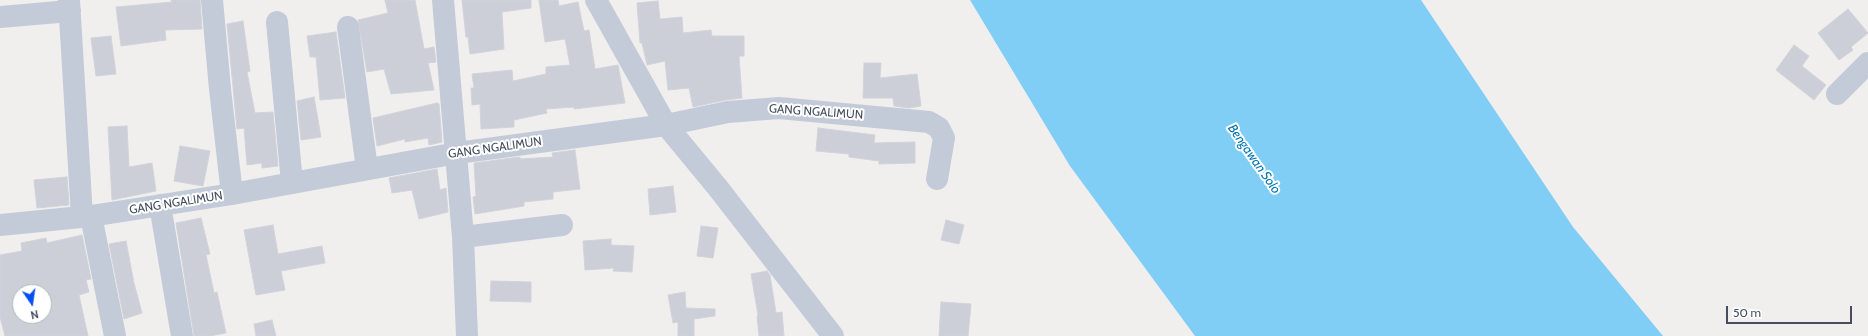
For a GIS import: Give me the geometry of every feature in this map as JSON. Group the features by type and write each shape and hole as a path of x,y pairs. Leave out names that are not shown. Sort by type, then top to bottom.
{"street":[{"path":"212,0 232,194"},
{"path":"444,0 463,237 467,336"},
{"path":"596,0 666,124 718,188 833,336"},
{"path":"0,16 70,5 87,216 115,336"},
{"path":"277,22 292,183"},
{"path":"348,27 367,169"},
{"path":"1837,94 1868,63"},
{"name":"GANG NGALIMUN","path":"0,225 87,216 232,194 457,153 666,124 728,112 779,108 929,122 939,128 944,138 937,179"},
{"path":"160,205 182,336"},
{"path":"463,237 562,226"}],"water":[{"name":"Bengawan Solo","path":"970,0 1421,0 1573,227 1663,336 1195,336 1070,166"}],"building":[{"path":"171,0 200,0 202,29 165,30 166,40 121,46 116,7 172,2"},
{"path":"385,0 415,0 424,49 434,47 436,62 428,63 434,90 391,94 384,69 367,72 358,20 388,13"},
{"path":"462,0 531,0 531,8 502,12 504,49 470,54 468,37 466,37"},
{"path":"539,0 558,0 559,6 578,2 584,31 589,30 595,69 618,65 625,103 574,109 574,107 546,109 547,113 514,120 514,127 481,129 480,104 472,105 471,88 474,88 472,74 512,70 513,81 546,74 546,67 570,65 565,39 545,42"},
{"path":"658,1 660,19 682,17 683,33 711,30 712,36 744,36 744,56 739,56 742,98 693,107 689,88 668,90 665,61 647,65 642,43 640,43 637,3"},
{"path":"1848,9 1868,33 1851,47 1853,50 1839,60 1818,33"},
{"path":"243,21 250,71 247,72 255,113 273,112 278,166 262,168 262,163 247,165 244,128 237,129 227,24"},
{"path":"336,32 345,98 320,100 316,57 310,57 307,36"},
{"path":"111,36 116,74 96,76 91,38"},
{"path":"1794,45 1809,56 1802,66 1826,85 1814,100 1776,70"},
{"path":"864,63 881,63 880,78 917,74 921,106 909,108 894,106 893,98 863,98"},
{"path":"314,97 321,137 301,140 297,101"},
{"path":"437,103 439,104 442,142 429,145 428,138 405,142 405,139 377,146 373,118"},
{"path":"127,126 129,167 152,163 156,191 112,200 108,127"},
{"path":"818,128 875,135 874,143 915,142 915,163 879,164 879,161 849,157 849,154 816,151"},
{"path":"180,146 210,151 203,186 174,181"},
{"path":"575,150 580,189 553,192 553,199 524,202 524,206 475,214 473,197 476,196 474,163 520,157 520,159 553,157 552,153"},
{"path":"437,169 440,190 446,188 448,212 419,219 412,190 392,193 389,178"},
{"path":"67,177 69,205 37,208 34,180"},
{"path":"673,186 676,212 650,215 648,189"},
{"path":"201,218 210,254 206,255 214,293 217,292 226,333 210,336 194,336 176,223"},
{"path":"946,220 964,225 959,244 941,240"},
{"path":"273,225 278,254 322,246 325,263 281,271 285,290 256,295 244,230"},
{"path":"701,226 718,228 713,258 697,256"},
{"path":"82,235 91,279 86,280 89,292 79,295 88,336 5,336 0,317 0,255 22,251 21,243 46,238 47,243"},
{"path":"611,239 611,245 634,246 632,272 613,271 614,268 585,270 583,241"},
{"path":"126,241 134,283 142,313 124,319 109,244"},
{"path":"767,271 770,275 776,313 782,312 784,336 759,336 758,315 751,274"},
{"path":"491,281 531,282 531,302 490,301"},
{"path":"685,292 686,308 715,309 715,316 694,319 694,336 678,336 678,322 673,323 668,295"},
{"path":"941,302 971,304 968,336 939,336"},
{"path":"272,320 276,336 256,336 254,324"}]}
